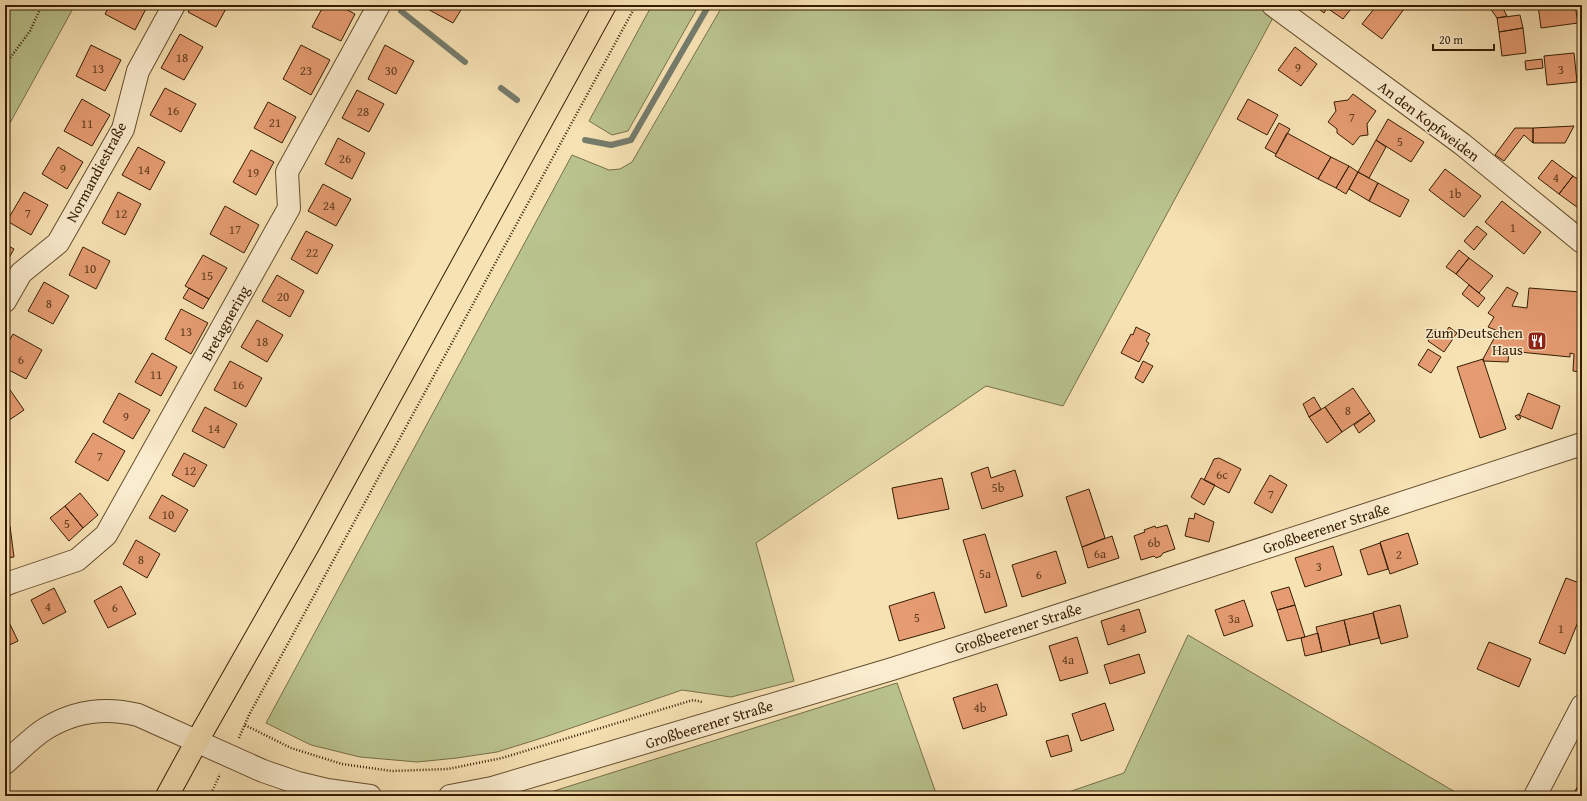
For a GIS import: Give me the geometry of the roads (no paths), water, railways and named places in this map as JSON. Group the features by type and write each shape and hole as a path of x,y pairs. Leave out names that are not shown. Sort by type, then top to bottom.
{"main road":[{"path":"167,796 310,544 605,5"}],"street":[{"name":"Normandiestraße","path":"5,302 21,273 58,243 123,129 138,71 174,5"},
{"name":"Bretagnering","path":"5,586 12,582 77,560 106,535 289,208 287,172 379,5"},
{"name":"An den Kopfweiden","path":"1273,5 1462,144 1582,242"},
{"name":"Großbeerener Straße","path":"450,796 492,788 892,668 1030,625 1582,444"},
{"path":"1535,796 1582,706"},
{"path":"5,763 45,729 74,714 102,710 128,713 138,716 263,771 298,783 327,790 370,796"}],"waterway":[{"path":"585,140 611,145 631,140 709,5"},
{"path":"401,11 465,62"},
{"path":"501,88 517,100"}],"place":[{"name":"Zum Deutschen Haus","path":"1537,341"}]}
